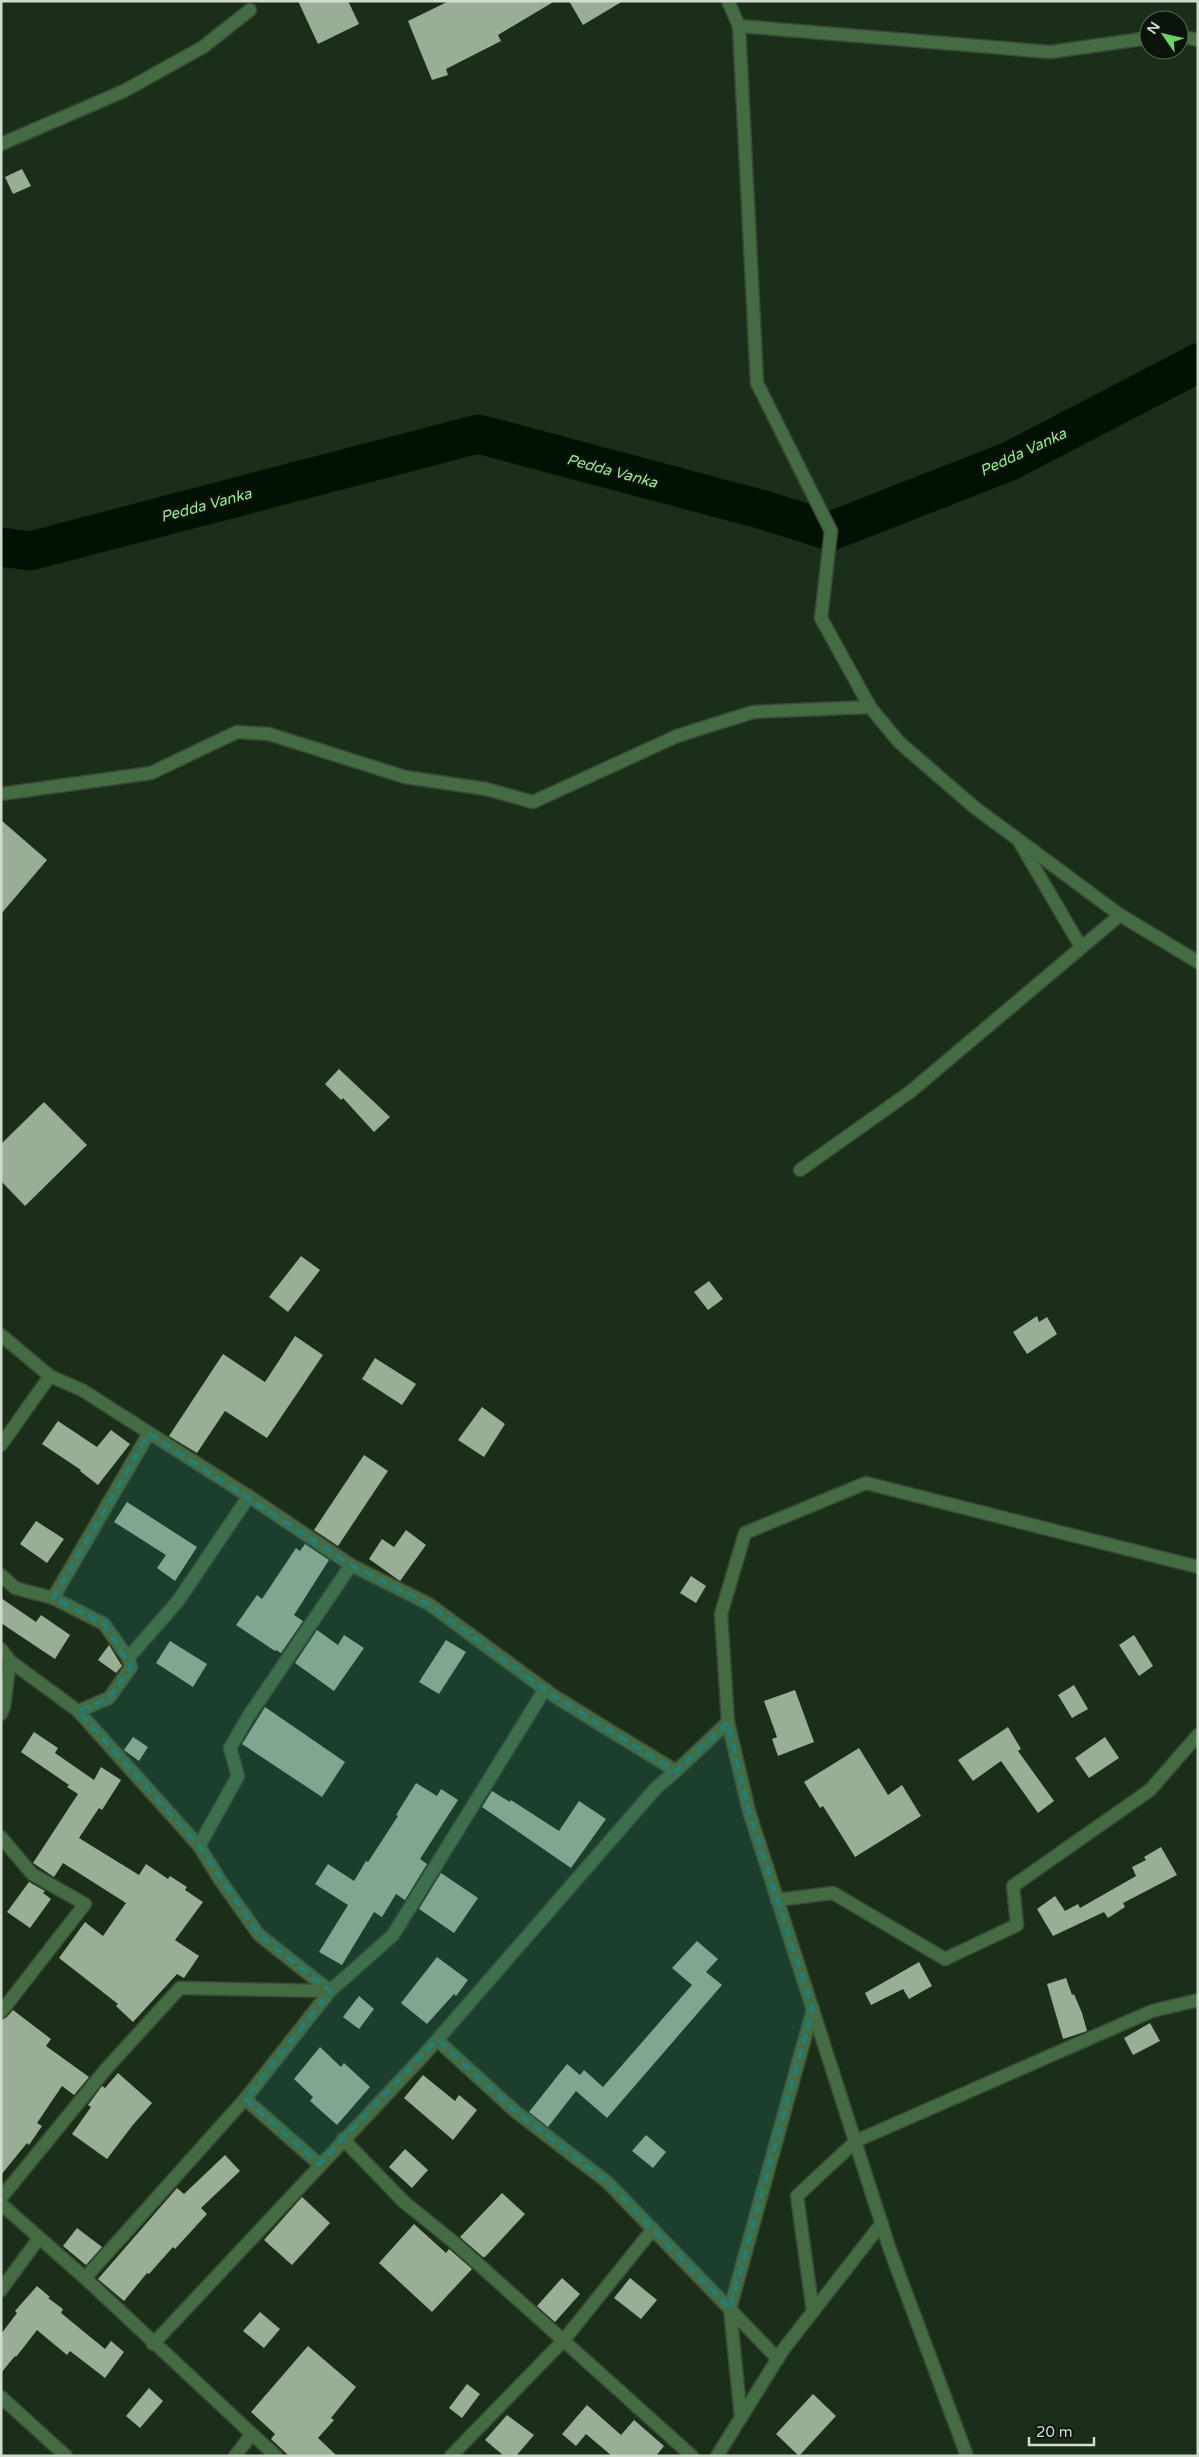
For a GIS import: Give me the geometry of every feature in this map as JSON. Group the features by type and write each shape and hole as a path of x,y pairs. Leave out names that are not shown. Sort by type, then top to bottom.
{"street":[{"path":"728,1 739,26 757,383 831,531 821,618 870,707 898,742 974,806 1120,915 1198,962"},
{"path":"1,144 124,91 202,47 250,10"},
{"path":"739,26 1050,52 1139,39"},
{"path":"1,794 152,773 237,732 269,734 405,777 486,789 532,802 677,736 753,712 870,707"},
{"path":"1015,835 1081,947"},
{"path":"800,1170 910,1092 1120,915"},
{"path":"1,1335 50,1376 82,1390 248,1496 351,1565 429,1604 546,1689 676,1771"},
{"path":"1,1445 50,1376"},
{"path":"53,1598 149,1433"},
{"path":"967,2456 882,2223 749,1811 728,1722 721,1614 745,1533 866,1483 1198,1567"},
{"path":"128,1658 178,1601 248,1496"},
{"path":"199,1846 238,1776 230,1748 248,1718 351,1565"},
{"path":"1,1575 15,1588 53,1598 104,1624 128,1658 131,1667 109,1698 78,1712"},
{"path":"1,1649 10,1661 78,1712 164,1810 199,1846 220,1880 259,1935 330,1991"},
{"path":"1,1714 4,1707 10,1661"},
{"path":"85,2278 245,2100 330,1991 393,1935 546,1689"},
{"path":"153,2344 319,2164 437,2040 656,1788 728,1722"},
{"path":"778,1900 833,1893 945,1959 1016,1925 1013,1886 1150,1790 1198,1735"},
{"path":"1,1836 32,1874 85,1904 1,2012"},
{"path":"1,2198 106,2070 180,1988 330,1991"},
{"path":"813,2312 797,2196 856,2141 1152,2012 1198,2000"},
{"path":"741,2418 730,2310 813,2009"},
{"path":"437,2040 516,2112 607,2182 778,2359"},
{"path":"245,2100 319,2164"},
{"path":"343,2139 404,2202 456,2244 692,2456"},
{"path":"1,2204 85,2278 153,2344 276,2456"},
{"path":"717,2456 778,2359 882,2223"},
{"path":"451,2456 563,2341 653,2229"},
{"path":"1,2290 39,2238"},
{"path":"1,2397 66,2456"},
{"path":"235,2456 252,2434"}],"highlighted area":[{"path":"149,1433 351,1565 429,1604 554,1696 676,1771 728,1722 749,1811 813,2009 730,2309 607,2182 516,2112 437,2040 319,2164 245,2099 330,1991 259,1935 199,1846 78,1711 109,1698 131,1667 104,1624 53,1598"}],"building":[{"path":"298,1 348,1 359,24 318,44"},
{"path":"449,1 555,1 498,35 501,41 446,69 448,75 432,80 408,21"},
{"path":"569,1 623,1 583,25"},
{"path":"22,169 31,186 13,194 5,177"},
{"path":"1,820 47,860 1,914"},
{"path":"339,1069 390,1117 374,1132 343,1098 341,1100 325,1084"},
{"path":"44,1102 87,1145 25,1206 1,1181 1,1144"},
{"path":"301,1256 320,1270 288,1312 269,1297"},
{"path":"709,1281 723,1299 708,1310 694,1292"},
{"path":"1037,1316 1039,1322 1047,1317 1057,1334 1027,1354 1013,1332"},
{"path":"295,1336 323,1355 267,1438 225,1411 197,1453 169,1436 223,1354 265,1382"},
{"path":"375,1358 416,1384 402,1405 362,1379"},
{"path":"482,1407 505,1424 484,1457 458,1440"},
{"path":"58,1421 97,1447 111,1430 130,1444 98,1485 81,1470 42,1444"},
{"path":"364,1455 388,1471 338,1546 314,1530"},
{"path":"127,1502 197,1547 175,1581 157,1568 166,1555 114,1522"},
{"path":"36,1521 64,1539 47,1563 20,1544"},
{"path":"406,1530 426,1545 400,1581 369,1559 382,1539 394,1547"},
{"path":"305,1544 329,1560 294,1615 303,1621 281,1653 236,1625 257,1595 262,1599 296,1548 300,1551"},
{"path":"691,1576 706,1586 696,1603 680,1593"},
{"path":"1,1598 36,1622 41,1615 70,1635 55,1659 1,1623"},
{"path":"317,1630 338,1645 344,1635 364,1648 334,1691 295,1663"},
{"path":"1134,1635 1153,1666 1139,1676 1119,1645"},
{"path":"446,1640 466,1652 439,1694 419,1682"},
{"path":"170,1641 207,1664 193,1687 156,1663"},
{"path":"109,1645 122,1666 116,1673 98,1660"},
{"path":"1074,1685 1088,1709 1072,1718 1058,1695"},
{"path":"795,1690 814,1742 778,1756 772,1739 777,1737 764,1701"},
{"path":"265,1707 345,1762 322,1797 242,1744"},
{"path":"1008,1727 1021,1749 1018,1751 1054,1801 1038,1813 1001,1761 973,1781 958,1760"},
{"path":"34,1732 58,1748 55,1753 94,1780 101,1767 121,1780 102,1810 99,1808 79,1838 139,1875 146,1864 168,1879 170,1876 187,1887 185,1890 203,1902 175,1940 199,1956 184,1978 177,1974 133,2022 116,2006 118,2004 59,1958 85,1922 103,1936 126,1903 63,1863 54,1877 33,1863 78,1794 67,1787 69,1785 21,1752"},
{"path":"133,1737 148,1747 139,1761 124,1750"},
{"path":"1105,1737 1119,1758 1089,1778 1075,1758"},
{"path":"859,1748 888,1795 902,1785 921,1816 855,1857 823,1806 820,1808 804,1782"},
{"path":"416,1783 437,1796 441,1789 458,1800 420,1859 427,1864 405,1900 396,1894 382,1917 374,1912 342,1965 319,1952 348,1905 315,1884 328,1864 354,1881 398,1816 396,1815"},
{"path":"492,1791 510,1802 511,1800 559,1831 579,1801 606,1819 571,1868 482,1807"},
{"path":"1161,1847 1177,1875 1123,1903 1125,1907 1108,1918 1104,1912 1053,1936 1037,1909 1055,1896 1065,1911 1078,1904 1080,1908 1136,1876 1132,1867 1146,1860 1144,1857"},
{"path":"441,1873 478,1898 454,1933 419,1909"},
{"path":"29,1882 45,1891 43,1893 51,1899 30,1928 7,1912"},
{"path":"697,1941 718,1959 706,1972 722,1985 607,2118 576,2091 548,2127 529,2112 567,2064 580,2075 584,2070 603,2087 692,1985 672,1968"},
{"path":"437,1957 468,1980 456,1996 454,1994 427,2024 401,2003"},
{"path":"919,1962 932,1986 909,1999 903,1989 871,2005 865,1993"},
{"path":"1066,1978 1072,1995 1074,1994 1082,2013 1087,2031 1063,2039 1047,1984"},
{"path":"359,1996 374,2009 359,2029 343,2017"},
{"path":"13,2010 51,2039 46,2046 89,2077 74,2095 62,2086 37,2123 42,2126 29,2145 27,2143 1,2175 1,2020 7,2017"},
{"path":"1150,2023 1160,2041 1133,2055 1124,2038"},
{"path":"320,2047 341,2067 344,2063 370,2087 337,2125 310,2101 313,2097 294,2079"},
{"path":"118,2073 152,2103 107,2159 72,2134 91,2107 88,2105 102,2086 105,2088"},
{"path":"423,2075 455,2101 459,2095 477,2110 453,2140 404,2098"},
{"path":"646,2135 666,2152 653,2168 632,2151"},
{"path":"405,2149 428,2170 412,2188 389,2167"},
{"path":"225,2155 240,2171 201,2208 207,2214 175,2249 173,2247 149,2274 147,2273 124,2301 98,2279 177,2188 184,2194"},
{"path":"502,2193 525,2214 483,2257 460,2237"},
{"path":"302,2197 330,2223 292,2265 264,2240"},
{"path":"414,2224 446,2253 449,2249 472,2269 432,2312 379,2263"},
{"path":"77,2228 102,2247 86,2265 63,2246"},
{"path":"562,2278 580,2294 555,2322 537,2306"},
{"path":"630,2278 657,2300 641,2319 614,2298"},
{"path":"37,2286 50,2297 48,2298 63,2309 61,2313 105,2349 111,2341 124,2352 105,2378 70,2351 67,2355 37,2330 1,2373 1,2334 17,2313 15,2311"},
{"path":"260,2312 280,2329 264,2348 243,2331"},
{"path":"308,2346 356,2387 331,2418 334,2420 318,2438 337,2456 289,2456 271,2439 275,2434 251,2412"},
{"path":"467,2384 480,2394 462,2418 449,2408"},
{"path":"149,2388 163,2401 140,2428 126,2416"},
{"path":"813,2394 836,2416 799,2456 776,2434"},
{"path":"587,2405 621,2435 634,2420 664,2446 656,2456 612,2456 586,2434 576,2446 562,2434"},
{"path":"507,2415 534,2435 516,2456 504,2456 485,2440"}],"waterway":[{"name":"Pedda Vanka","path":"1,547 30,551 478,434 760,509 831,531 1010,461 1198,363"}]}
